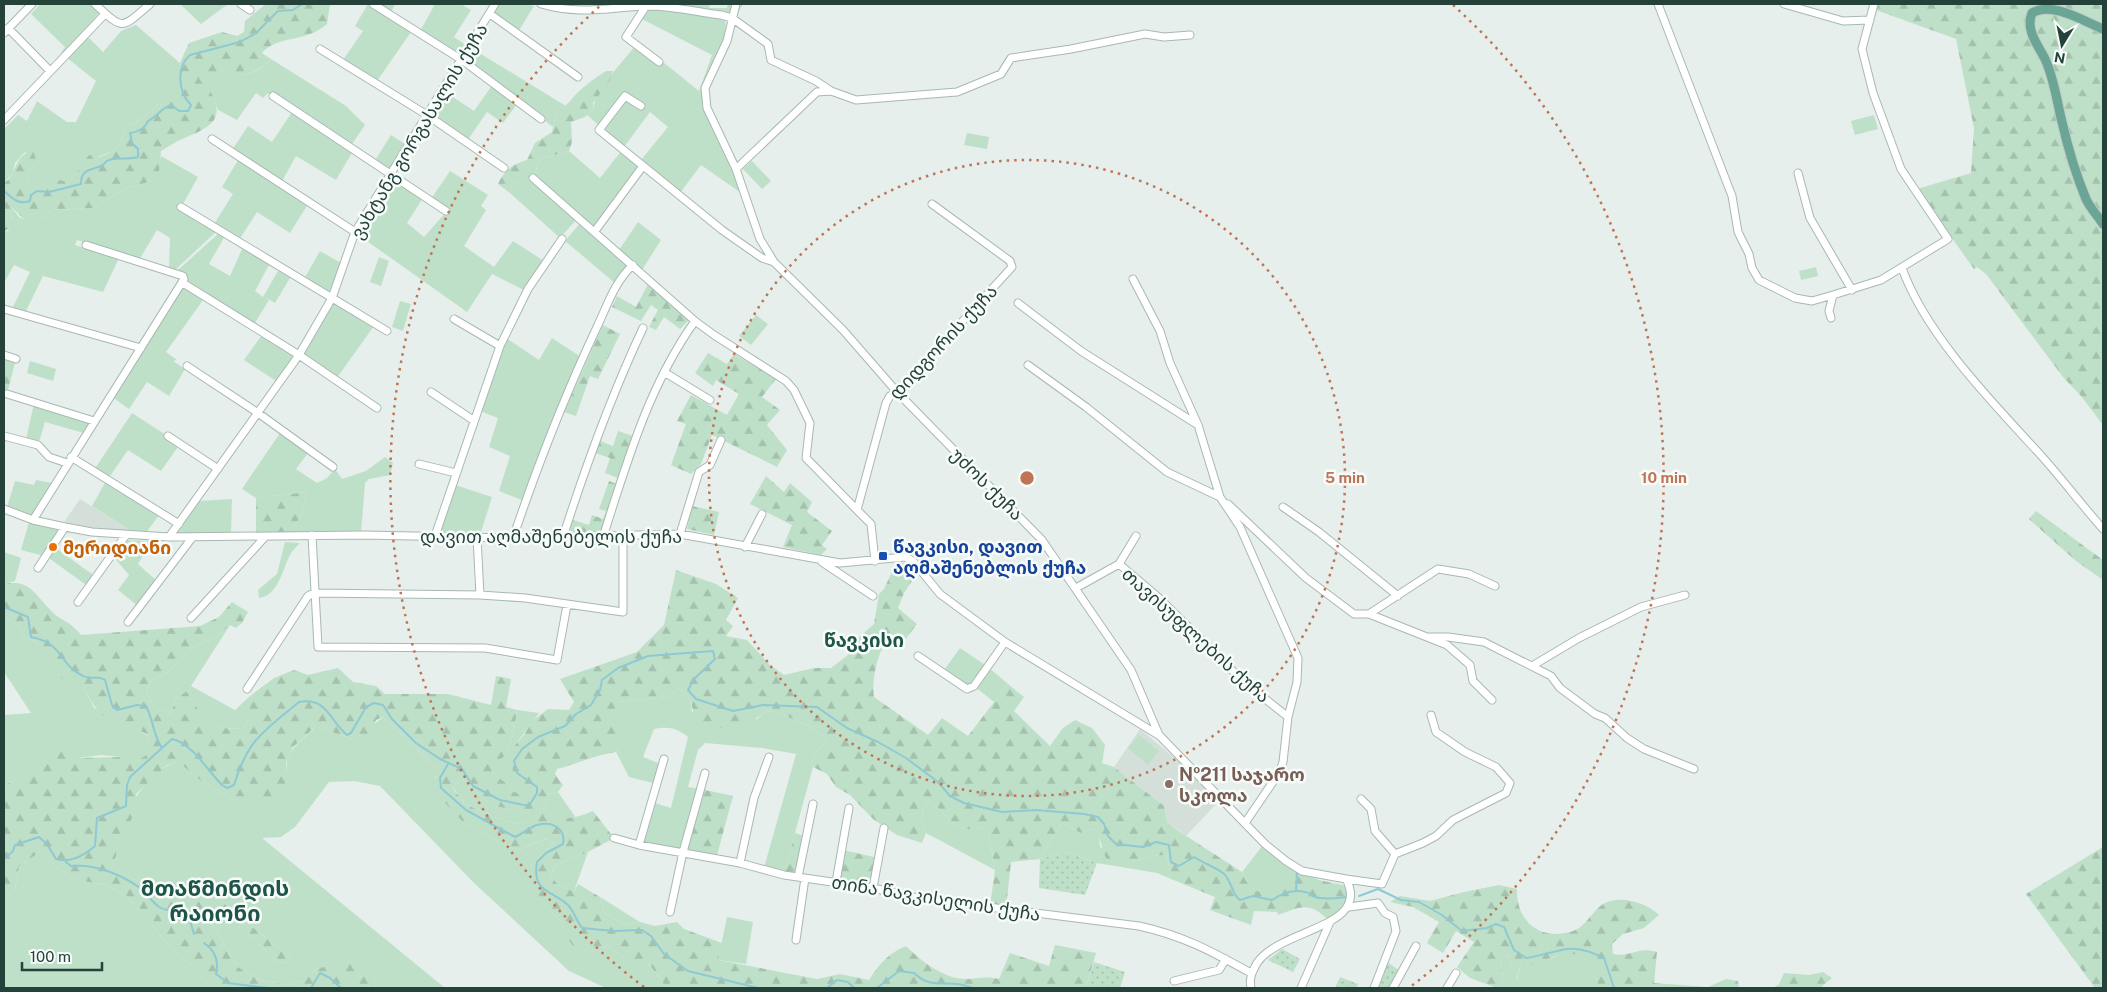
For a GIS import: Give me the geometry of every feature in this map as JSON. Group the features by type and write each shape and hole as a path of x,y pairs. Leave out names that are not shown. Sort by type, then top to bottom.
{"main road":[{"path":"2103,29 2057,11 2044,9 2032,13 2030,18 2030,29 2046,61 2064,131 2087,201 2103,224"}],"street":[{"path":"32,4 6,31 50,71"},
{"path":"95,4 116,23 121,25 128,23 150,4"},
{"path":"241,4 250,10"},
{"path":"374,4 462,60 541,120"},
{"name":"ვახტანგ გორგასალის ქუჩა","path":"168,537 299,355 332,298 354,232 495,4"},
{"path":"541,4 569,11 583,12 646,6 721,14 732,18 768,44 771,60 822,84 831,91 856,100 957,92 1001,74 1011,58 1071,49 1145,34 1164,38 1190,35"},
{"path":"736,4 727,41 705,88 707,108 746,193 753,223 774,262"},
{"path":"1658,4 1732,196 1738,232 1749,254 1752,268 1759,280 1795,298 1812,301 1882,280 1948,239 1901,169 1872,93 1862,49 1874,4"},
{"path":"1784,4 1843,21 1870,20"},
{"path":"646,6 626,37 659,62"},
{"path":"4,120 105,14"},
{"path":"490,14 578,77"},
{"path":"320,49 427,115 504,168"},
{"path":"736,169 817,92 831,91"},
{"path":"273,96 446,211"},
{"path":"641,106 625,96 599,129 722,230 762,258 774,262"},
{"path":"212,139 354,232"},
{"path":"595,231 643,166"},
{"path":"1798,174 1810,218 1852,290"},
{"path":"533,178 695,321 786,381 808,415 810,431 806,458 870,524 875,561"},
{"name":"დიდგორის ქუჩა","path":"857,510 886,403 890,396 897,392 1012,267 1010,261 932,204"},
{"path":"181,207 388,331"},
{"path":"435,536 500,346 528,289 562,239"},
{"path":"33,520 69,460 183,283 183,276 86,245"},
{"name":"უძოს ქუჩა","path":"774,262 843,330 897,392 1042,540 1131,670 1160,736"},
{"path":"513,538 582,358 617,285 624,273 633,265"},
{"path":"1902,268 1914,298 1928,320 1993,402 2103,529"},
{"path":"1133,279 1160,331 1170,363 1198,425 1220,497 1240,527 1298,658 1297,682 1288,717 1283,762 1279,773 1245,823"},
{"path":"183,283 299,355 377,408"},
{"path":"1831,318 1829,311 1833,295"},
{"path":"1018,303 1081,351 1198,425"},
{"path":"4,309 141,348"},
{"path":"454,319 500,346"},
{"path":"603,537 645,411 679,343 695,321"},
{"path":"563,537 585,468 614,390 643,328"},
{"path":"4,356 16,359"},
{"path":"187,366 258,413 333,467"},
{"path":"1028,366 1086,407 1167,472 1220,497 1306,578 1340,605 1354,614 1369,614 1447,645 1470,665 1473,682 1492,700"},
{"path":"664,372 710,400"},
{"path":"431,392 474,420"},
{"path":"7,394 94,421"},
{"path":"4,436 38,445 49,457 69,460 179,524"},
{"path":"168,436 218,469"},
{"path":"680,534 699,472 710,465 721,440"},
{"path":"419,464 456,473"},
{"path":"1283,507 1319,532 1398,596"},
{"name":"დავით აღმაშენებელის ქუჩა","path":"4,509 33,520 65,527 168,537 312,535 513,538 680,534 820,561 840,563 905,557 913,561 940,594 1005,642 1160,736"},
{"path":"745,547 762,514"},
{"path":"38,568 65,527"},
{"path":"78,602 126,534"},
{"path":"312,535 318,647 485,648 556,660 567,606"},
{"path":"247,688 308,596 314,593 480,595 525,598 567,606 622,612 623,536"},
{"path":"1119,564 1136,536"},
{"path":"191,618 265,537"},
{"path":"477,537 480,595"},
{"path":"128,622 192,538"},
{"path":"820,561 873,596"},
{"name":"თავისუფლების ქუჩა","path":"1076,588 1119,564 1160,598 1244,682 1288,717"},
{"path":"1369,614 1438,569 1470,574 1495,586"},
{"path":"1532,666 1579,638 1641,607 1685,595"},
{"path":"1430,637 1448,637 1484,642 1551,676 1560,688 1595,714 1605,718 1627,738 1644,749 1664,759 1694,769"},
{"path":"918,656 967,689 974,686 1005,642"},
{"path":"1160,736 1265,844 1302,871 1382,884 1394,854 1436,836 1453,820 1506,793 1510,783 1496,767 1465,752 1436,732 1431,715"},
{"path":"740,863 754,798 768,757"},
{"path":"638,845 664,759"},
{"path":"670,912 683,852 705,773"},
{"path":"1361,799 1371,809 1375,831 1394,854"},
{"path":"796,940 802,878 813,804"},
{"path":"836,882 849,808"},
{"path":"873,888 884,828"},
{"name":"თინა წავკისელის ქუჩა","path":"614,838 638,845 740,863 802,878 873,888 967,905 1055,916 1081,917 1139,926 1162,931 1203,946 1251,973"},
{"path":"1251,988 1251,973 1262,957 1273,948 1296,936 1330,922 1348,907 1352,896 1346,879"},
{"path":"1348,907 1378,904 1394,921 1396,931 1374,988"},
{"path":"1301,988 1330,922"},
{"path":"1393,988 1416,946"},
{"path":"1174,981 1219,970 1226,959"},
{"path":"1447,988 1456,973"}],"shaded area":[{"path":"80,499 136,534 62,525"},
{"name":"№211 საჯარო სკოლა","path":"1140,729 1175,758 1219,801 1186,836 1167,822 1164,806 1114,767"}],"green space":[{"path":"40,4 89,4 99,13 83,32 103,52 121,31 136,25 180,63 181,98 164,98 144,118 128,125 116,150 84,162 69,182 25,199 28,173 37,162 25,152 15,163 13,173 4,183 4,129 18,115 27,121 37,101 67,122 76,122 96,81 61,53 65,47 31,14"},
{"path":"180,4 228,4 201,24"},
{"path":"266,4 330,4 327,24 310,34 276,43 269,47 262,53 271,59 249,74 205,76 199,78 213,96 216,106 214,120 204,129 179,140 161,151 159,172 155,180 122,190 94,208 52,210 39,221 25,220 11,207 12,226 4,232 4,183 12,175 22,156 33,151 37,162 28,173 26,197 30,191 55,186 59,180 69,182 89,155 100,157 116,150 128,125 144,118 164,98 181,98 177,82 177,72 189,43 222,32 237,36 244,32 245,21"},
{"path":"368,4 378,6 380,4 395,4 390,14 413,29 375,84 341,63 363,31 355,26"},
{"path":"435,4 461,4 471,10 454,37 470,48 462,60 419,33"},
{"path":"498,4 526,4 534,6 518,32 493,15"},
{"path":"655,4 710,4 709,8 727,8 728,4 743,4 736,16 722,12"},
{"path":"1878,4 2103,4 2103,425 2081,396 2063,377 1986,274 1977,267 1974,269 1917,189 1971,173 1974,128 1956,39 1876,10"},
{"path":"647,8 725,18 726,27 723,45 703,88 744,195 701,165 680,193 641,160 668,127 650,112 624,147 587,115 594,109 598,94 604,85 638,42 699,91 712,55 640,18"},
{"path":"471,48 566,106 557,110 553,127 464,59"},
{"path":"271,59 346,106 365,125 350,147 268,93 263,98 256,93 237,120 218,110 212,94 204,88 199,78 219,74 244,75 252,73"},
{"path":"606,71 613,71 610,80 593,103 594,109 585,117 571,122 572,142 569,151 540,159 533,178 525,177 512,186 510,193 498,184 510,168 527,160 535,143 552,132 557,110 566,105 581,89"},
{"path":"493,84 517,104 503,123 487,112 467,141 429,115 444,91 474,111"},
{"path":"292,112 353,151 336,180 296,156 281,183 232,150 248,126 272,142"},
{"path":"1874,115 1878,129 1855,135 1851,121"},
{"path":"967,133 989,137 987,149 964,145"},
{"path":"391,135 408,146 391,174 374,162"},
{"path":"622,150 641,166 595,228 534,176 540,159 569,151 600,178"},
{"path":"161,156 198,177 183,204 217,231 174,271 169,269 170,238 157,230 139,260 77,240 75,245 119,258 103,292 43,276 25,313 12,309 30,272 14,265 4,283 4,232 8,231 12,219 10,206 20,218 39,221 52,210 94,208 122,190 155,180"},
{"path":"238,160 308,204 290,233 257,212 239,240 214,224 233,194 222,187"},
{"path":"752,161 771,181 762,189 743,169"},
{"path":"450,171 488,195 481,206 486,210 464,246 494,267 513,241 544,261 526,291 492,274 467,312 357,234 392,177 423,198 407,223 424,237 447,211 431,199"},
{"path":"525,177 530,177 577,219 560,238 510,193 512,186"},
{"path":"581,222 630,265 622,271 616,284 565,241"},
{"path":"638,222 661,240 642,270 619,250"},
{"path":"219,233 225,236 209,264 230,276 243,247 270,263 255,291 263,297 278,271 290,278 275,303 265,297 269,300 253,326 187,284 187,277 178,270"},
{"path":"320,251 341,263 331,296 304,279"},
{"path":"379,257 389,261 381,286 370,282"},
{"path":"1816,267 1818,276 1801,280 1799,271"},
{"path":"648,284 689,320 680,329 664,317 656,330 649,327 658,310 651,305 641,321 612,307 617,296 636,307"},
{"path":"182,287 203,300 166,352 177,360 173,361 185,369 169,396 147,382 129,409 112,397"},
{"path":"400,301 411,304 403,331 392,327"},
{"path":"335,302 374,326 336,379 302,355"},
{"path":"756,315 768,324 751,345 739,336"},
{"path":"603,325 620,334 598,379 590,376 576,416 564,412"},
{"path":"262,335 296,355 276,381 244,360"},
{"path":"506,338 539,360 552,338 581,357 524,501 499,491 510,456 489,447 498,418 480,411"},
{"path":"708,353 727,364 734,354 776,379 762,397 780,410 767,425 787,450 777,467 712,435 701,464 691,474 671,465 686,424 677,421 691,395 727,415 739,394 716,380 713,386 695,373"},
{"path":"4,355 16,359 7,394 4,393"},
{"path":"30,361 56,369 53,381 27,373"},
{"path":"34,404 91,421 84,433 45,422 39,442 26,439"},
{"path":"132,413 180,444 161,471 128,450 108,479 94,470"},
{"path":"618,431 633,436 618,478 605,473 610,458 595,453 600,441 613,446"},
{"path":"280,433 308,453 296,469 317,483 327,478 335,469 342,479 366,471 385,457 393,463 390,475 369,479 365,483 361,533 289,534 301,516 307,492 256,498 242,489"},
{"path":"766,476 784,492 790,483 812,502 807,512 832,531 822,545 827,549 821,555 783,547 792,525 750,504"},
{"path":"36,480 52,483 33,518 7,507 15,481 34,485"},
{"path":"106,481 160,514 145,534 136,534 92,506"},
{"path":"609,481 617,484 600,533 569,533 573,520 589,525 592,515 603,519 606,511 599,509"},
{"path":"455,485 492,497 480,535 438,534"},
{"path":"307,492 301,516 289,534 256,534 256,498"},
{"path":"232,499 231,534 173,535 199,501"},
{"path":"692,506 719,512 714,535 687,529"},
{"path":"2036,511 2103,560 2103,580 2076,561 2029,519"},
{"path":"29,522 61,531 44,556 21,550"},
{"path":"124,540 152,541 138,564 158,582 139,607 118,590 129,575 113,556"},
{"path":"285,542 300,543 290,555 275,587 266,596 259,598 258,590 277,574"},
{"path":"53,546 96,577 89,587 46,556"},
{"path":"4,552 21,558 15,581 4,584"},
{"path":"897,561 910,565 918,572 904,593 898,608 917,624 904,641 890,634 886,640 879,656 875,673 874,697 928,735 942,718 968,736 1008,684 1024,697 1014,711 1050,746 1063,728 1075,720 1092,728 1105,745 1102,763 1114,767 1164,806 1167,822 1242,872 1246,881 1255,891 1274,893 1301,872 1319,880 1347,886 1351,900 1328,920 1315,910 1304,907 1278,915 1277,912 1254,911 1251,925 1210,910 1215,897 1171,879 1167,855 1152,856 1132,862 1107,860 1094,828 1081,833 1062,823 1040,859 1011,862 1006,908 990,906 995,870 988,829 964,829 958,827 936,806 926,801 921,817 926,833 922,843 897,835 873,819 850,795 836,787 827,774 813,767 813,758 816,752 828,741 814,730 792,718 767,710 755,719 733,727 717,728 708,726 695,719 690,699 680,687 669,697 617,702 614,714 624,730 625,739 616,752 557,769 555,774 563,785 558,792 549,794 543,809 557,816 568,818 593,811 614,838 588,852 554,866 551,876 559,886 574,891 578,884 600,897 604,912 623,924 640,922 655,926 677,922 684,929 722,943 718,960 817,979 840,974 869,980 885,960 894,952 906,946 919,958 942,973 968,979 986,977 999,979 1010,953 1049,966 1055,945 1096,953 1086,987 1089,988 682,988 665,986 647,961 628,961 607,945 589,953 572,945 563,930 562,922 543,904 529,875 531,865 554,843 547,838 518,850 503,845 479,829 465,824 434,791 437,768 383,717 376,720 373,731 355,740 323,729 313,729 293,747 286,763 285,784 275,802 237,802 201,781 177,761 166,766 136,794 139,809 117,839 116,856 112,865 138,881 149,884 197,882 291,958 285,964 274,959 249,934 209,907 207,916 238,967 259,980 288,985 303,981 317,968 348,964 365,969 373,976 376,988 213,988 189,963 172,949 127,896 106,885 77,880 65,874 40,852 19,866 15,889 4,902 4,785 17,780 33,764 59,748 78,758 123,757 136,762 152,751 147,734 104,716 91,702 85,690 74,687 51,670 52,654 36,642 25,638 20,628 4,615 4,584 14,583 28,587 50,610 81,635 200,626 219,617 232,602 248,612 242,623 236,628 230,625 215,638 195,646 166,674 152,680 146,693 155,708 171,713 176,699 187,691 197,708 208,721 222,728 243,728 250,718 250,696 274,678 294,670 308,675 338,668 353,682 376,686 385,694 448,694 491,705 496,676 511,679 506,707 517,710 514,727 506,753 492,773 509,785 513,792 522,793 526,788 513,779 512,758 516,744 532,721 548,709 569,710 574,702 560,679 637,652 664,625 676,570 716,584 738,598 726,620 733,626 726,636 747,640 770,665 784,675 814,668 831,668 848,655 857,639 874,624 879,594 884,589","holes":["459,779 467,782 491,805 531,814 531,821 518,824 494,817 465,804 453,788"]},
{"path":"4,615 20,628 25,638 40,644 49,651 69,680 78,688 85,690 94,708 147,735 153,751 136,762 122,757 101,755 33,764 17,780 4,785 4,715 31,713 4,672"},
{"path":"230,625 191,686 235,710 250,696 250,718 243,728 222,728 208,721 197,709 187,692 176,699 171,713 155,708 146,693 152,680 166,674 195,646 215,638"},
{"path":"960,648 988,667 1008,684 994,702 974,686 967,689 942,673"},
{"path":"680,687 690,699 692,712 757,719 767,710 799,722 814,730 828,741 814,755 813,767 784,873 764,868 796,754 762,748 705,743 698,750 688,787 701,789 683,852 639,845 652,802 671,808 688,737 672,728 654,729 643,757 663,765 657,784 629,777 616,752 625,739 614,714 616,702 669,697"},
{"path":"517,710 539,713 516,744 521,784 527,788 522,793 513,792 509,785 492,773 494,767 504,756 508,748"},
{"path":"383,717 438,769 435,778 465,824 479,829 503,845 518,850 548,838 554,843 531,865 543,904 562,922 563,930 589,953 607,945 628,961 647,961 665,986 682,988 606,988 569,971 474,883 380,786 354,781 329,782 295,827 281,837 262,838 445,988 376,988 373,976 332,967 317,968 303,981 288,985 259,980 238,967 207,916 209,906 249,934 274,959 285,964 291,958 197,882 149,884 138,881 112,865 120,828 131,804 147,783 166,767 177,761 201,781 237,802 287,773 290,753 314,729 323,729 355,740"},
{"path":"1139,735 1159,751 1148,765 1128,748"},
{"path":"459,779 467,782 491,805 532,814 531,821 518,824 494,817 465,804 453,787"},
{"path":"701,789 733,796 716,859 683,852"},
{"path":"558,792 576,818 559,818 543,809 549,794"},
{"path":"926,801 936,806 958,827 964,829 988,829 995,870 926,833 921,817"},
{"path":"1062,823 1081,833 1094,828 1099,834 1100,847 1132,862 1152,856 1167,855 1171,879 1157,873 1097,863 1067,852 1040,859"},
{"path":"795,833 804,836 798,875 784,873"},
{"path":"1263,845 1301,872 1274,894 1255,891 1246,881 1242,872"},
{"path":"2103,847 2103,988 2095,988 2026,894"},
{"path":"843,850 878,858 872,886 838,880"},
{"path":"40,852 65,874 77,880 106,885 127,896 172,949 189,963 213,988 4,988 4,902 15,889 19,866"},
{"path":"588,852 574,891 559,886 551,876 554,866"},
{"path":"1067,852 1097,863 1085,895 1039,888 1040,859"},
{"path":"1499,885 1517,889 1518,901 1526,920 1541,931 1551,934 1561,934 1578,929 1597,909 1611,901 1626,900 1648,907 1659,915 1644,928 1623,934 1612,944 1613,954 1625,955 1644,950 1657,952 1654,983 1708,987 1726,979 1738,981 1739,988 1600,988 1588,963 1583,958 1570,953 1551,958 1538,965 1521,962 1516,981 1512,977 1512,965 1508,955 1500,958 1503,979 1497,988 1470,978 1457,967 1474,942 1456,931 1443,953 1427,943 1439,922 1413,907 1390,902 1400,896 1430,901"},
{"path":"600,897 640,922 623,924 604,912"},
{"path":"727,917 753,922 746,964 718,960"},
{"path":"1282,949 1300,959 1293,972 1268,960"},
{"path":"1566,952 1579,955 1584,959 1592,969 1600,988 1497,988 1503,979 1500,958 1508,955 1512,965 1512,977 1517,980 1521,961 1536,965"},
{"path":"1094,962 1125,972 1120,988 1086,987"},
{"path":"1387,962 1400,971 1391,988 1376,987"},
{"path":"1823,972 1832,978 1820,988 1773,988 1779,984 1784,973 1809,975"},
{"path":"1340,977 1358,984 1356,988 1335,988"}],"waterway":[{"path":"4,191 19,201 30,201 31,195 37,191 49,192 81,184 81,179 85,173 103,165 108,160 138,157 138,149 132,143 130,133 141,130 148,121 164,108 171,105 179,111 188,111 191,105 183,93 180,80 182,66 190,55 240,42 256,33 278,11 293,10 302,4"},
{"path":"4,607 28,617 31,637 50,644 75,671 86,677 105,680 112,705 117,710 137,705 146,706 156,737 162,748"},
{"path":"4,859 13,851 15,845 39,837 47,844 56,859 72,859 90,850 95,846 97,818 126,806 127,785 130,777 172,739 193,752 222,785 227,788 234,785 239,769 251,746 267,729 299,702 308,701 322,706 347,735 351,733 366,707 374,703 383,705 392,719 416,743 440,759 462,769 473,786 500,800 529,806 537,793 537,787 517,773 514,761 522,749 538,737 565,726 576,714 591,705 600,690 602,680 618,668 648,656 713,651 715,659 694,679 688,690 696,699 733,711 763,705 817,707 847,728 878,742 906,758 938,782 950,796 964,803 1002,812 1036,810 1098,817 1104,824 1108,836 1116,844 1143,847 1156,842 1169,845 1171,862 1179,866 1194,857 1220,871 1226,876 1240,900 1253,896 1272,900 1283,894 1296,891 1306,892 1315,897 1323,898 1347,897"},
{"path":"448,764 440,778 441,788 466,810 515,837 534,826 543,824 553,825 560,830 563,844 546,853 537,862 537,880 544,889 568,905 582,928 613,931 642,930 651,936 664,954 688,971 758,988 770,988"},
{"path":"66,862 71,866 98,868 125,878 145,892 159,907 188,914 194,934"},
{"path":"1296,891 1297,871"},
{"path":"1359,896 1378,889 1401,900 1419,902 1442,915 1462,931 1487,928 1496,924 1504,927 1514,950 1526,958 1564,949 1581,950 1591,953 1604,958 1614,988"},
{"path":"204,943 216,957 216,974 228,983 268,988"},
{"path":"877,988 899,971 914,973 928,982 964,985 972,988"},
{"path":"311,988 320,973 330,978 341,988"},
{"path":"827,988 837,980 848,982 854,988"}],"place":[{"name":"მერიდიანი","path":"53,547"},
{"name":"წავკისი, დავით აღმაშენებლის ქუჩა","path":"883,556"},
{"name":"№211 საჯარო სკოლა","path":"1169,784"}],"district":[{"name":"წავკისი","path":"864,640"},
{"name":"მთაწმინდის რაიონი","path":"215,900"}]}
